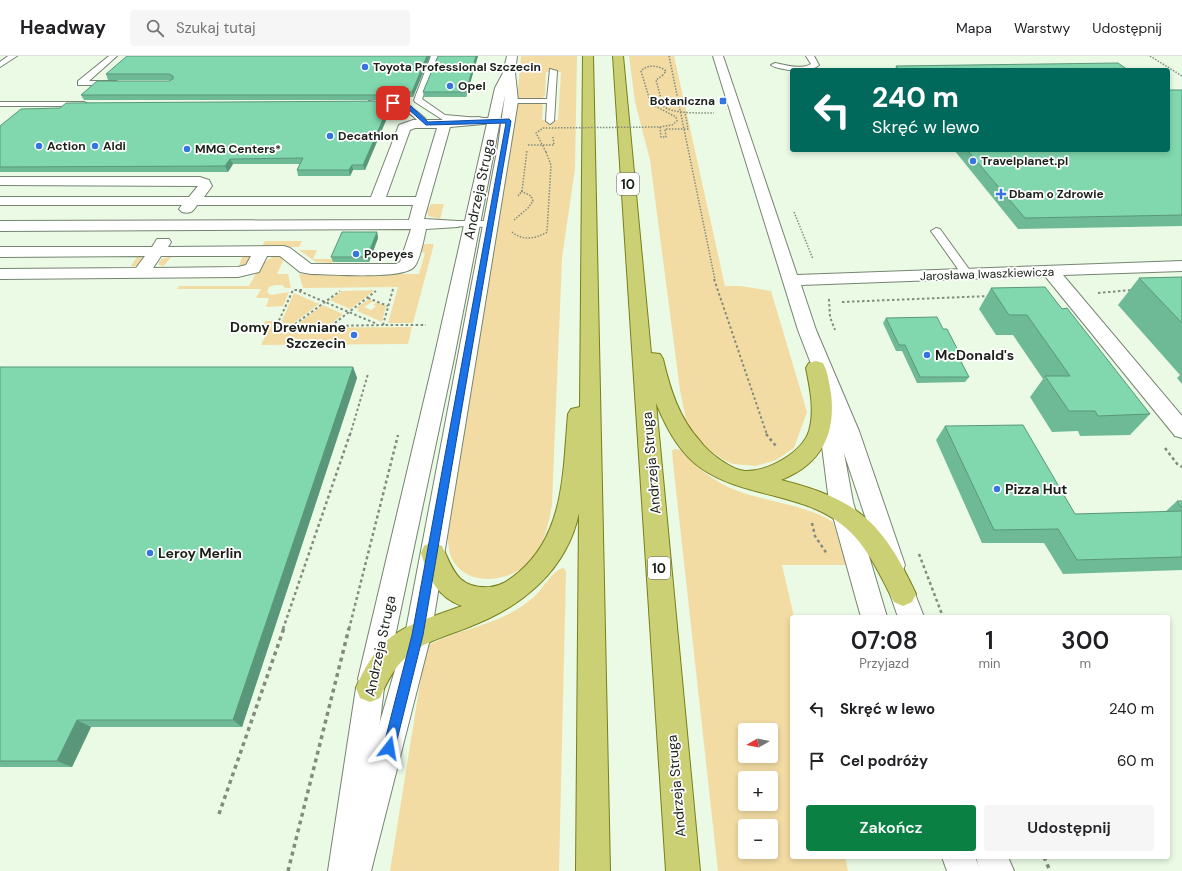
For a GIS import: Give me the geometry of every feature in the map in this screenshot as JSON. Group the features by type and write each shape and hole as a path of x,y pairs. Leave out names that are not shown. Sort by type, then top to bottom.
{"main road":[{"path":"588,56 593,871"},
{"name":"Andrzeja Struga","path":"618,56 683,871"},
{"path":"635,266 655,372 672,417 680,431 696,451 724,472 740,479 810,499 844,514 855,522 874,544 907,605"},
{"path":"370,688 376,674 392,652 402,643 418,635 480,612 512,594 537,571 546,560 562,531 568,511 590,291"},
{"path":"740,479 765,476 794,463 810,449 819,432 822,410 816,368"},
{"path":"432,553 440,574 450,587 463,595 485,599 512,594"}],"street":[{"path":"718,56 807,330 848,431 907,605"},
{"name":"Andrzeja Struga","path":"354,871 418,635 487,224 494,121 501,88 510,64"},
{"name":"Andrzeja Struga","path":"494,121 512,101 510,64"},
{"path":"377,201 404,128 413,124 494,121"},
{"path":"0,252 284,251 306,268 311,269 399,269 408,264 418,224 422,200 445,124"},
{"path":"0,181 200,181 204,183 205,186 141,273"},
{"path":"0,201 422,200"},
{"name":"Andrzeja Struga","path":"345,871 370,688 444,358 487,224"},
{"path":"0,226 487,224"},
{"path":"0,274 246,271 253,268 261,251"},
{"name":"Jarosława Iwaszkiewicza","path":"791,280 1050,272 1182,266"},
{"path":"1050,272 1182,430"},
{"path":"807,330 829,422 844,514 873,615"},
{"path":"959,859 964,871"},
{"path":"993,859 997,871"}],"lane":[{"path":"0,65 13,56"},
{"path":"113,56 81,83 126,83"},
{"path":"435,56 418,100 443,117 494,121"},
{"path":"810,56 815,64 811,68"},
{"path":"775,65 792,68"},
{"path":"550,121 553,71"},
{"path":"512,101 552,101"},
{"path":"361,103 393,103 409,107 426,124"},
{"path":"0,104 94,104"},
{"path":"936,231 967,274"}],"path":[{"path":"669,56 716,286 766,433 773,443 794,463"},
{"path":"1150,56 1169,68"},
{"path":"487,224 525,238 539,236 548,232 551,165 536,133 542,128 660,126 672,125 676,122 677,119 673,115 651,104 641,71 647,67 658,67 666,71 656,80 664,107 669,110 681,112 717,113"},
{"path":"1170,68 1182,76"},
{"path":"660,126 661,137 666,137 665,129 688,129 685,112"},
{"path":"528,145 554,146 553,133"},
{"path":"487,224 528,208"},
{"path":"295,284 296,290"},
{"path":"383,325 393,288 386,289"},
{"path":"291,327 342,289 334,289"},
{"path":"331,326 379,289 372,289"},
{"path":"304,290 293,290 276,327 426,325"},
{"path":"296,290 379,325"},
{"path":"1096,293 1135,290"},
{"path":"842,302 996,296"},
{"path":"368,298 388,306"},
{"path":"425,332 428,318"},
{"path":"219,814 348,442 368,374"},
{"path":"288,871 398,435"},
{"path":"810,499 812,531 828,556"},
{"path":"1045,859 1050,871"}],"shaded area":[{"path":"521,56 577,56 575,169 562,258 552,504 549,519 539,548 530,561 512,574 500,578 489,579 477,578 467,574 458,567 450,554 446,527 517,104 541,104 543,105 542,120 558,120 561,72 546,72 545,96 542,98 517,98"},
{"path":"629,56 674,56 725,286 740,286 771,291 807,412 794,448 776,460 756,466 733,464 724,460 708,449 694,434 686,420 680,390 650,160 635,102"},
{"path":"431,204 444,204 440,219 428,216 427,211"},
{"path":"265,241 302,241 299,247 262,246"},
{"path":"420,244 434,244 413,323 388,323 398,287 303,288 299,274 419,274 425,253 418,251"},
{"path":"299,250 317,250 313,259 335,259 332,263 316,262"},
{"path":"138,256 143,259 140,264 133,267 131,266 137,257 0,257"},
{"path":"172,256 245,256 249,257 250,260 247,264 239,266 242,257 171,257 164,266 159,265 159,262 162,259"},
{"path":"276,256 281,257 283,261 277,274 288,274 291,288 285,288 282,285 275,285 269,287 267,292 271,295 289,292 283,306 266,307 269,298 256,298 261,289 177,289 179,286 249,286 263,264"},
{"path":"375,290 350,309 330,300 342,291"},
{"path":"294,293 319,304 291,325 280,325"},
{"path":"369,299 374,301 364,307 371,310 376,306 373,305 377,302 386,306 382,322 357,311 359,309 356,308"},
{"path":"323,305 343,314 331,324 296,325"},
{"path":"265,321 276,321 273,328 412,327 408,344 261,345 268,330 261,330"},
{"path":"674,449 681,451 707,474 730,488 750,495 799,507 833,522 846,565 782,565 794,615 790,615 790,859 845,859 848,871 718,871 672,451"},
{"path":"564,568 566,572 559,871 390,871 426,646 454,634 495,620 521,607 537,594 552,575"}],"building":[{"path":"127,56 427,56 412,92 395,92 394,95 81,95 97,81 169,81 173,79 173,76 169,74 106,74"},
{"path":"438,56 476,56 466,92 423,92"},
{"path":"1118,63 1125,68 898,68 896,66"},
{"path":"1170,90 1182,90 1182,215 1025,218 969,152 1170,152"},
{"name":"MMG Centers*","path":"391,101 363,165 352,165 349,170 297,170 303,158 230,159 225,166 0,167 0,126 21,109 60,108 66,103"},
{"path":"342,232 377,232 367,257 331,257"},
{"path":"1182,277 1182,323 1139,278"},
{"path":"1045,287 1062,309 1067,308 1150,414 1098,416 1095,411 1069,411 1045,376 1070,376 1027,315 1009,315 991,288"},
{"name":"McDonald's","path":"937,317 943,329 947,329 963,360 960,360 969,377 920,377 905,345 899,345 886,318"},
{"name":"Leroy Merlin","path":"0,367 353,367 233,720 77,720 57,761 0,761"},
{"path":"1023,425 1075,514 1182,511 1182,557 1077,560 1058,529 994,530 945,426"},
{"path":"1177,501 1182,501 1182,508"}],"place":[{"name":"Toyota Professional Szczecin","path":"365,67"},
{"name":"Opel","path":"450,86"},
{"name":"Botaniczna","path":"723,101"},
{"name":"Decathlon","path":"330,136"},
{"name":"Action","path":"39,146"},
{"name":"Aldi","path":"95,146"},
{"name":"MMG Centers*","path":"187,149"},
{"name":"Travelplanet.pl","path":"973,161"},
{"name":"Dbam o Zdrowie","path":"1001,194"},
{"name":"Popeyes","path":"356,254"},
{"name":"Domy Drewniane Szczecin","path":"354,335"},
{"name":"McDonald's","path":"927,355"},
{"name":"Pizza Hut","path":"997,489"},
{"name":"Leroy Merlin","path":"150,553"}],"route":[{"path":"389,748 418,635 509,121 479,121 462,124 426,124 409,107 393,103"}]}
